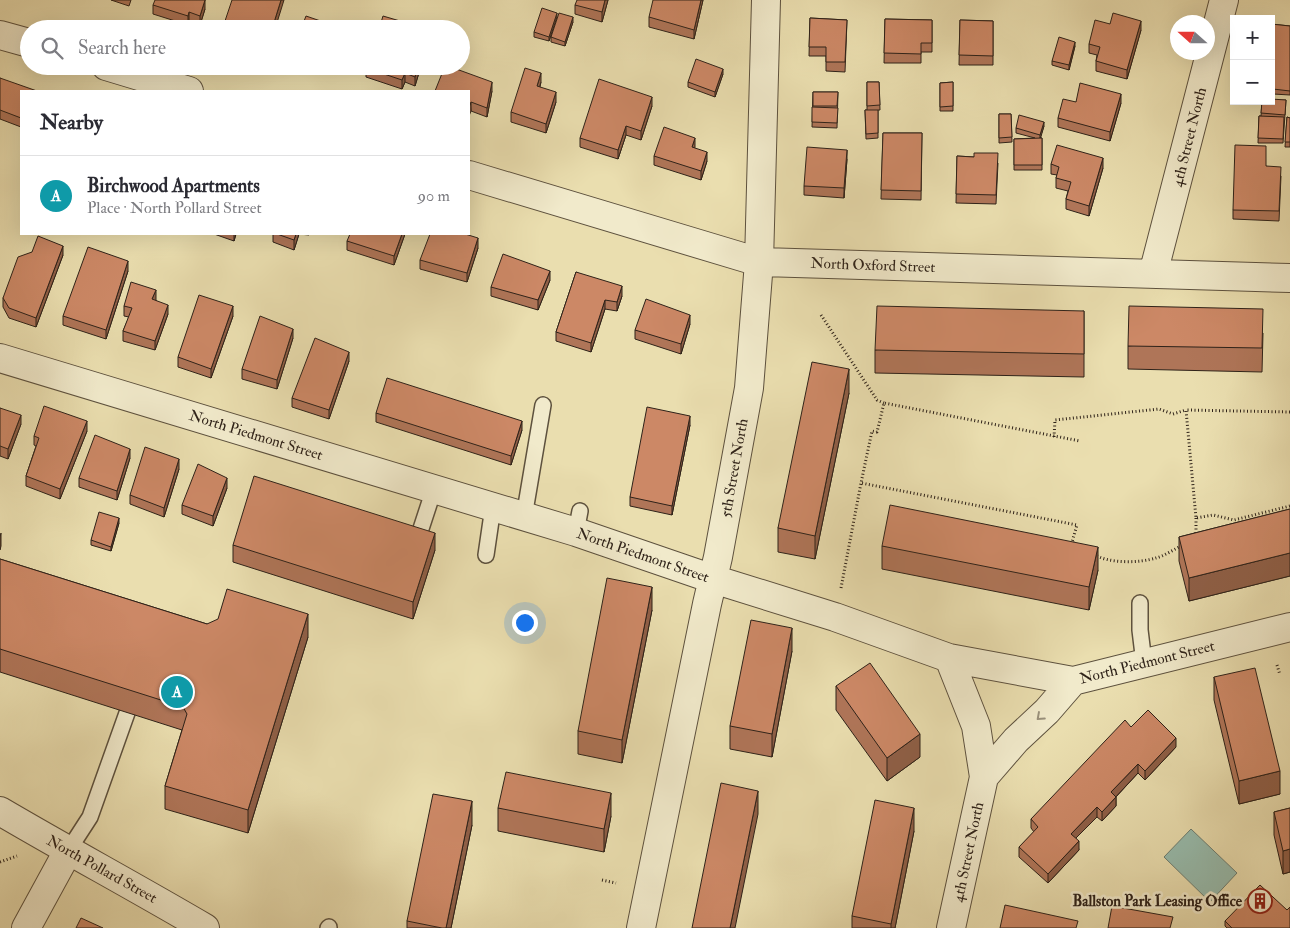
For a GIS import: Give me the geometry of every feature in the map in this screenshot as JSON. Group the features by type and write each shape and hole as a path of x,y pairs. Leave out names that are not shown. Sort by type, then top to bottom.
{"street":[{"name":"5th Street North","path":"641,928 713,579 749,388 759,262 766,0"},
{"name":"4th Street North","path":"1153,274 1224,0"},
{"path":"0,35 20,41"},
{"path":"136,75 186,90"},
{"name":"North Oxford Street","path":"470,175 759,262 1290,278"},
{"name":"North Piedmont Street","path":"0,358 524,517 578,522 713,579 835,617 949,658 1073,681 1290,627"},
{"name":"4th Street North","path":"949,658 976,726 984,777 951,928"},
{"name":"4th Street North","path":"984,777 1016,740 1047,711 1073,681"},
{"name":"North Pollard Street","path":"0,811 205,928"},
{"path":"26,928 68,851"}],"lane":[{"path":"524,517 543,404"},
{"path":"416,544 434,489"},
{"path":"486,555 493,507"},
{"path":"1140,603 1140,630 1144,663"},
{"path":"68,851 90,817 127,713"}],"path":[{"path":"821,316 877,400 884,403 1080,441"},
{"path":"840,588 872,431 878,432 884,403"},
{"path":"1054,437 1055,420 1159,409 1173,414 1186,410 1290,412"},
{"path":"1186,410 1196,518 1196,533 1189,540"},
{"path":"861,483 1076,525 1072,542 1079,545"},
{"path":"1196,518 1213,515 1234,520 1290,506"},
{"path":"1093,553 1099,558 1115,562 1156,558 1181,546"},
{"path":"1277,665 1280,675"},
{"path":"0,862 17,856"},
{"path":"602,880 616,883"}],"shaded area":[{"path":"1191,829 1237,873 1210,902 1164,857"}],"building":[{"path":"155,0 205,0 200,16 189,12 188,16 153,5"},
{"path":"232,0 281,0 275,20 225,20"},
{"path":"577,0 605,0 602,12 575,5"},
{"path":"653,0 701,0 694,30 649,17"},
{"path":"542,8 557,13 549,37 534,32"},
{"path":"559,13 573,17 565,42 551,37"},
{"path":"1113,13 1141,21 1127,70 1096,61 1100,47 1089,44 1095,20 1110,24"},
{"path":"306,16 318,20 304,20"},
{"path":"383,16 397,20 382,20"},
{"path":"810,18 847,20 845,62 826,62 826,47 809,47"},
{"path":"885,19 932,20 932,43 921,43 921,54 884,53"},
{"path":"960,20 993,21 993,56 959,55"},
{"path":"1275,24 1290,26 1290,91 1275,89"},
{"path":"1059,37 1075,42 1069,65 1052,61"},
{"path":"696,59 723,69 715,92 688,82"},
{"path":"525,68 541,73 537,86 556,92 546,124 511,112"},
{"path":"470,74 492,82 487,108 471,102 470,104 470,90 435,90 441,75"},
{"path":"387,75 404,75 402,80"},
{"path":"0,78 34,90 20,90 20,118 0,110"},
{"path":"599,79 652,97 641,131 626,126 618,150 580,138"},
{"path":"867,82 879,82 880,105 867,106"},
{"path":"953,82 953,106 940,107 940,83"},
{"path":"1080,83 1121,94 1110,132 1058,118 1063,99 1076,102"},
{"path":"813,92 838,92 837,106 813,106"},
{"path":"1275,99 1286,100 1285,115 1261,113 1262,105 1275,105"},
{"path":"812,107 838,108 837,123 812,122"},
{"path":"865,110 878,110 878,133 866,134"},
{"path":"999,114 1011,114 1012,137 999,138"},
{"path":"1019,115 1044,122 1040,135 1016,128"},
{"path":"1259,116 1284,117 1283,139 1258,138"},
{"path":"1287,117 1290,118 1290,142 1285,142"},
{"path":"664,127 695,138 692,147 707,152 701,171 654,156"},
{"path":"883,133 922,133 921,191 881,190"},
{"path":"1042,138 1042,165 1014,165 1014,139"},
{"path":"1057,145 1103,158 1089,206 1066,199 1071,182 1056,178 1059,167 1051,164"},
{"path":"1235,145 1266,146 1266,166 1281,167 1279,211 1233,210"},
{"path":"807,147 847,150 844,188 804,186"},
{"path":"974,153 998,153 996,195 956,194 957,156 974,157"},
{"path":"280,235 296,235 294,240"},
{"path":"350,235 402,235 394,256 347,241"},
{"path":"430,235 468,235 478,238 467,273 420,260"},
{"path":"38,236 63,246 36,318 9,308 3,298 18,257 32,252"},
{"path":"88,247 128,261 106,330 63,316"},
{"path":"503,254 550,271 538,300 491,287"},
{"path":"576,272 622,286 617,302 605,300 591,343 556,332"},
{"path":"131,282 156,290 152,299 168,305 155,341 123,331 132,308 124,306"},
{"path":"199,295 233,306 211,369 178,357"},
{"path":"646,299 690,315 681,344 635,330"},
{"path":"877,306 1084,311 1084,354 875,350"},
{"path":"1129,306 1263,309 1262,348 1128,346"},
{"path":"260,316 293,329 277,380 242,369"},
{"path":"315,338 349,352 329,410 292,398"},
{"path":"812,362 849,369 815,536 778,528"},
{"path":"387,378 522,421 511,456 376,413"},
{"path":"44,406 87,421 60,489 26,476 39,438 34,436"},
{"path":"647,407 690,416 672,506 630,497"},
{"path":"0,408 21,415 8,449 0,446"},
{"path":"95,435 130,449 117,491 79,478"},
{"path":"145,447 179,459 164,508 130,495"},
{"path":"198,464 227,478 213,516 182,505"},
{"path":"254,476 435,533 413,602 233,545"},
{"path":"890,505 1098,547 1089,587 882,546"},
{"path":"1290,509 1290,553 1189,578 1179,537"},
{"path":"99,512 119,518 111,547 91,540"},
{"path":"0,559 207,624 218,619 227,589 308,614 248,810 165,786 187,714 183,707 0,649"},
{"path":"607,578 652,587 622,740 578,731"},
{"path":"751,620 792,628 772,734 730,726"},
{"path":"870,663 920,734 887,758 836,686"},
{"path":"1255,668 1280,771 1239,781 1214,677"},
{"path":"1148,710 1176,738 1145,771 1138,764 1111,792 1116,797 1102,812 1097,807 1071,834 1079,841 1048,874 1019,847 1038,827 1031,819 1125,720 1131,727"},
{"path":"506,772 611,793 604,829 498,808"},
{"path":"721,783 758,791 730,928 692,928"},
{"path":"433,794 472,801 446,928 407,921"},
{"path":"875,800 914,808 891,924 852,916"},
{"path":"1290,808 1290,849 1283,851 1274,812"},
{"name":"Ballston Park Leasing Office","path":"1260,885 1287,910 1290,907 1290,928 1232,928 1225,921"},
{"path":"1005,905 1078,921 1076,928 1000,928"},
{"path":"1112,906 1173,917 1170,928 1108,928"},
{"path":"81,918 103,928 76,928"}],"place":[{"name":"Birchwood Apartments","path":"177,692"},
{"name":"Ballston Park Leasing Office","path":"1260,901"}]}
